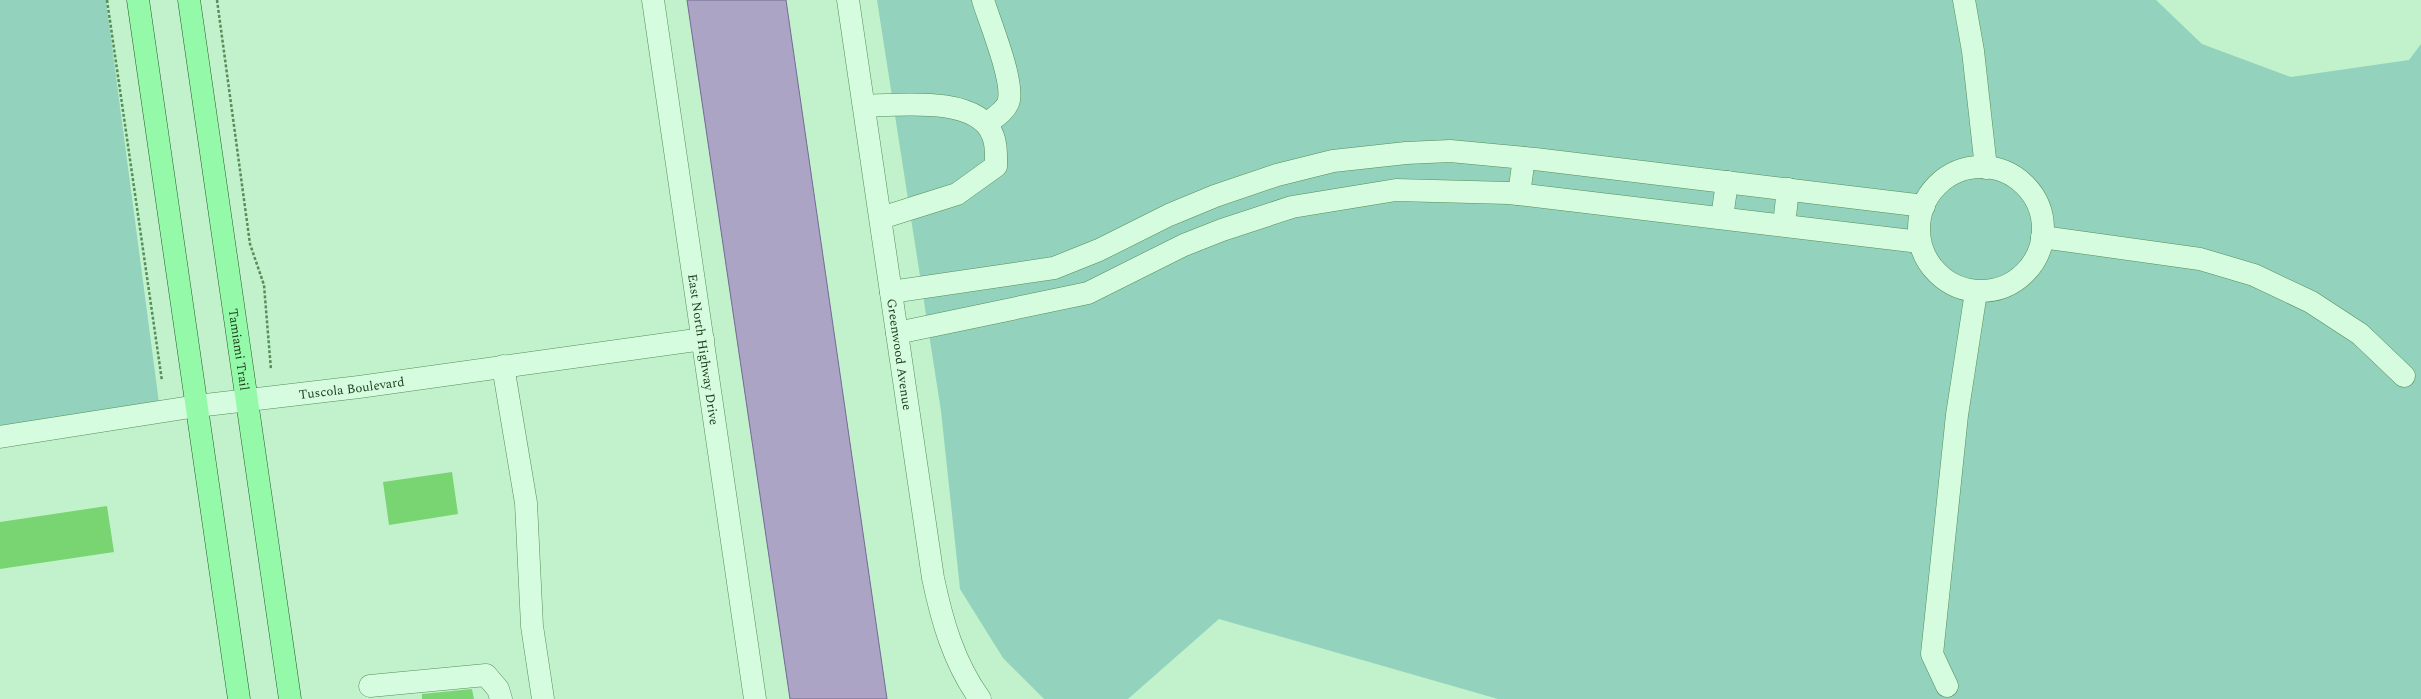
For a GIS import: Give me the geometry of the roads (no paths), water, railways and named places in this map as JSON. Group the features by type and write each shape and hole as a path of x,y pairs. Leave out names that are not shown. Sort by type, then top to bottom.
{"main road":[{"path":"138,0 239,699"},
{"name":"Tamiami Trail","path":"189,0 290,699"}],"street":[{"name":"East North Highway Drive","path":"653,0 755,699"},
{"name":"Greenwood Avenue","path":"848,0 933,578 941,615 954,651 980,699"},
{"path":"983,0 1008,80 1009,100 1000,114 986,124"},
{"path":"1964,0 1973,50 1986,168"},
{"path":"864,106 930,103 962,110 986,124 993,135 996,148 996,166 957,194 880,218"},
{"path":"891,292 1054,268 1099,250 1169,215 1222,193 1277,175 1333,161 1406,153 1450,152 1524,158 1924,206"},
{"path":"1519,194 1524,158"},
{"path":"1975,167 1986,168 1996,169 2015,178 2031,193 2040,212 2042,237 2039,252 2029,269 2014,282 1996,290 1976,292 1957,287 1940,276 1927,261 1920,242 1919,222 1924,206 1937,185 1955,173 1975,167"},
{"path":"1722,218 1727,182"},
{"path":"1784,225 1788,189"},
{"path":"897,333 1088,293 1184,245 1222,230 1292,207 1396,190 1519,194 1920,242"},
{"path":"1169,215 1184,245"},
{"path":"2042,237 2200,259 2254,275 2311,302 2360,334 2404,376"},
{"path":"1947,686 1932,654 1957,415 1976,292"},
{"name":"Tuscola Boulevard","path":"0,436 197,406 247,401 702,339"},
{"path":"503,366 526,503 532,626 543,699"},
{"path":"370,686 486,675 498,689 501,699"}]}
